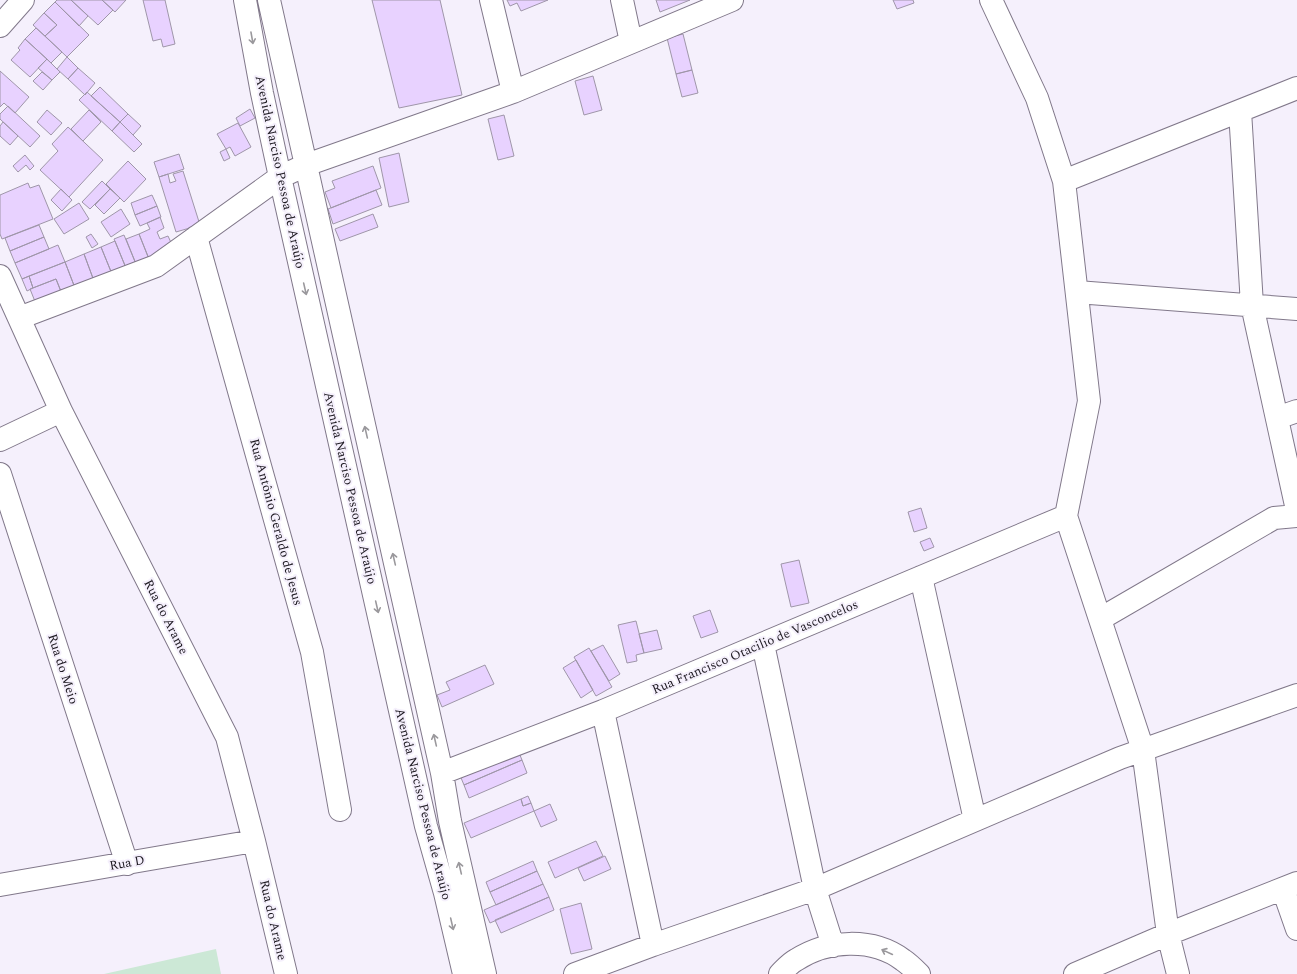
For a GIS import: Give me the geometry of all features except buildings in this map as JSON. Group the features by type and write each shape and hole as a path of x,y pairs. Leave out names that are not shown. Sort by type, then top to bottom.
{"main road":[{"path":"0,26 24,0"},
{"name":"Avenida Narciso Pessoa de Araújo","path":"245,0 262,93 280,178 426,826 445,893 464,974"},
{"name":"Avenida Narciso Pessoa de Araújo","path":"269,0 442,773 450,821 485,974"},
{"path":"491,0 513,92"},
{"path":"622,0 631,42"},
{"path":"12,317 156,266 280,178 306,165 513,92 732,0"},
{"path":"991,0 1036,98 1064,181 1078,292 1089,401 1066,516 1143,750 1168,934 1178,974"},
{"path":"1064,181 1297,88"},
{"path":"1100,619 1296,506 1252,305 1240,111"},
{"name":"Rua Antônio Geraldo de Jesus","path":"196,237 312,652 340,810"},
{"name":"Rua do Arame","path":"0,276 12,317 227,737 286,974"},
{"path":"1078,292 1297,309"},
{"path":"0,440 61,411"},
{"path":"1277,418 1297,411"},
{"name":"Rua do Meio","path":"0,474 126,864"},
{"name":"Rua Francisco Otacilio de Vasconcelos","path":"442,773 603,711 1066,516"},
{"path":"921,577 975,820"},
{"path":"763,644 815,889 833,946"},
{"path":"575,974 653,945 815,889 1143,750 1297,695"},
{"path":"603,711 653,945"},
{"name":"Rua D","path":"0,885 254,841"},
{"path":"1075,974 1168,934 1290,886 1297,929"},
{"path":"780,974 795,960 821,948 849,943 877,947 902,959 919,974"}],"green space":[{"path":"216,949 221,974 104,974"}]}
